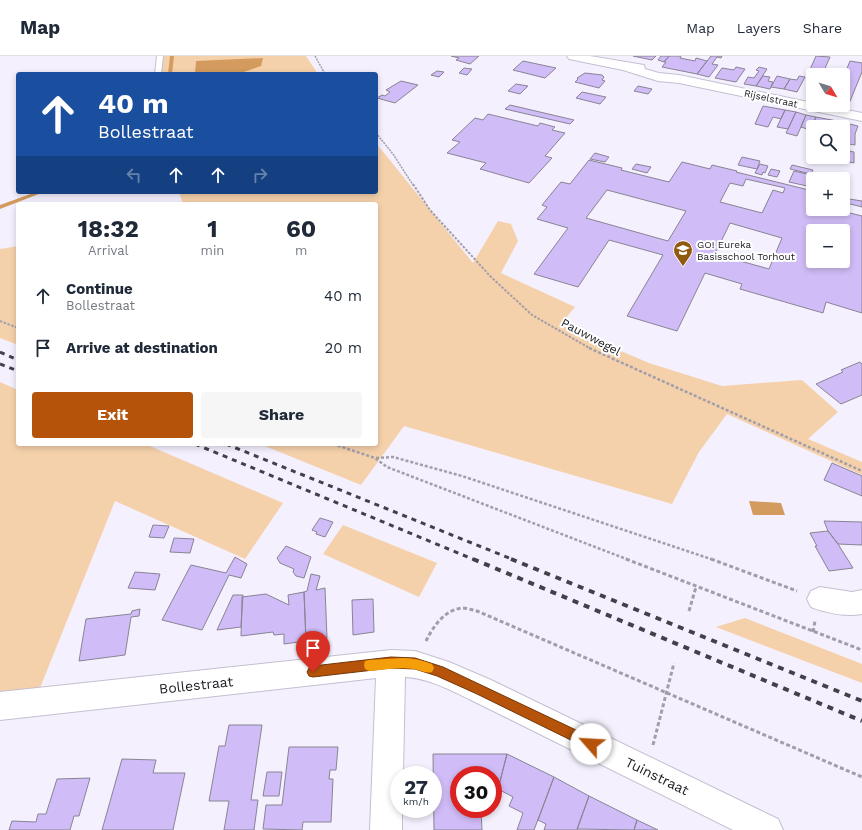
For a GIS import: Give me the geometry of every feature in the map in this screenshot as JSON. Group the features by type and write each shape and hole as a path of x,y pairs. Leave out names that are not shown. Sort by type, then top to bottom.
{"street":[{"name":"Rijselstraat","path":"573,56 626,67 658,77 679,79 862,117"},
{"path":"820,599 852,604 862,602"},
{"path":"386,830 403,663"},
{"name":"Bollestraat","path":"0,706 403,663"},
{"name":"Tuinstraat","path":"403,663 439,671 481,690 767,830"}],"lane":[{"path":"158,72 160,56"}],"path":[{"path":"315,56 324,72"},
{"name":"Pauwwegel","path":"378,135 393,154 430,210 491,277 532,314 595,352 862,471"},
{"path":"0,322 16,327"},
{"path":"339,446 375,458 387,467 862,650"},
{"path":"375,458 393,457 462,476 689,551 820,599"},
{"path":"689,611 696,587"},
{"path":"403,663 429,634 439,620 451,612 462,608 477,611 862,777"},
{"path":"659,721 674,663"}],"shaded area":[{"path":"161,56 306,56 317,72 160,72"},
{"path":"263,58 261,66 244,72 195,72 196,61"},
{"path":"378,145 473,263 498,221 511,224 518,241 501,273 575,307 560,325 649,363 722,386 802,380 838,412 808,439 862,462 862,475 727,414 699,452 672,504 404,426 361,485 265,446 378,446 378,202 182,202 180,194 378,194"},
{"path":"16,246 16,344 0,338 0,248"},
{"path":"0,382 16,389 16,446 150,446 283,503 245,559 115,501 40,688 0,692"},
{"path":"749,501 781,503 785,515 753,515"},
{"path":"343,525 437,563 419,597 323,554"},
{"path":"745,618 862,664 862,683 716,627"}],"building":[{"path":"451,56 479,56 470,64 456,60 459,58"},
{"path":"633,56 656,56 652,60"},
{"path":"661,56 669,56 664,62 658,60"},
{"path":"669,56 681,56 680,58 695,61 696,58 707,61 697,74 662,67"},
{"path":"711,56 722,56 721,58 717,57 712,64 718,65 709,77 697,74"},
{"path":"816,56 830,57 825,68 811,68"},
{"path":"523,61 556,68 545,78 513,70"},
{"path":"850,61 862,63 862,72 850,101 850,68 847,68"},
{"path":"736,67 745,69 736,82 715,78 722,68 734,70"},
{"path":"759,67 767,69 756,86 744,84 748,77 754,78 759,71 756,70"},
{"path":"464,68 472,69 467,75 459,73"},
{"path":"437,71 444,72 439,77 431,75"},
{"path":"585,73 602,75 604,77 602,80 605,81 599,88 575,82 578,79 577,78"},
{"path":"763,76 770,77 768,81 773,82 770,89 756,86"},
{"path":"777,76 790,79 784,89 771,87"},
{"path":"799,76 805,77 797,92 784,89 790,79 797,80"},
{"path":"401,81 418,85 395,103 378,98 382,95 385,96 390,92 386,90"},
{"path":"516,84 528,86 520,94 508,91"},
{"path":"638,86 652,89 648,94 634,91"},
{"path":"582,92 606,97 600,104 576,98"},
{"path":"510,105 574,120 570,124 505,109"},
{"path":"763,106 785,110 781,119 773,117 768,127 755,124"},
{"path":"785,110 796,112 788,129 777,127"},
{"path":"796,112 806,115 797,136 786,133"},
{"path":"488,114 538,126 540,123 555,127 552,130 565,133 545,156 552,158 529,183 480,169 486,163 447,153 460,142 452,140 475,118 483,120"},
{"path":"806,115 816,117 815,120 806,120 806,129 801,127"},
{"path":"816,117 832,120 815,120"},
{"path":"850,124 858,126 855,134 855,145 850,144"},
{"path":"850,151 854,152 854,163 850,162"},
{"path":"595,153 609,157 605,162 590,159"},
{"path":"742,157 760,161 757,169 738,165"},
{"path":"589,160 669,182 682,162 710,169 712,165 806,189 806,216 850,216 850,213 862,216 862,313 826,302 823,313 740,289 742,284 705,273 677,331 627,316 663,255 609,240 578,287 534,274 568,228 537,219 547,207 542,205 561,182 570,184","holes":["746,179 785,188 783,193 773,190 762,213 720,202 730,183 743,186","607,190 686,211 668,241 586,218","730,223 782,238 769,269 715,254"]},
{"path":"636,164 651,167 647,173 632,169"},
{"path":"760,164 768,166 765,173 763,172 762,175 755,173"},
{"path":"792,165 813,170 812,172 806,173 790,169"},
{"path":"771,169 780,171 777,177 768,175"},
{"path":"794,171 806,174 806,186 789,182"},
{"path":"850,199 862,201 862,207 850,204"},
{"path":"860,362 862,364 862,395 841,404 816,384 843,372 841,370"},
{"path":"832,463 862,476 862,496 824,480"},
{"path":"320,518 333,522 325,537 316,534 317,532 312,530"},
{"path":"824,521 862,522 862,545 838,544 828,531"},
{"path":"153,525 169,526 164,538 149,537"},
{"path":"828,531 853,568 829,571 815,546 817,546 810,533"},
{"path":"174,538 194,539 190,553 170,552"},
{"path":"286,546 311,557 304,578 296,576 293,572 294,569 280,563 277,558"},
{"path":"235,557 247,564 241,578 229,575 202,630 162,620 191,565 226,573"},
{"path":"135,572 160,574 155,590 128,588"},
{"path":"311,574 320,576 316,590 325,588 327,638 306,641 304,592 307,591"},
{"path":"304,592 306,641 284,644 284,634 274,635 273,632 241,636 242,597 266,594 289,605 288,595"},
{"path":"233,595 243,595 241,627 217,630"},
{"path":"373,599 374,632 353,635 352,600"},
{"path":"140,609 139,616 131,617 125,655 79,661 86,619 131,614 132,611"},
{"path":"229,725 262,725 251,800 258,800 254,830 224,830 229,801 209,801 219,746 225,746"},
{"path":"289,747 338,747 336,770 330,770 329,779 333,779 331,822 303,822 302,830 263,829 266,805 282,805"},
{"path":"433,754 507,754 502,773 502,766 450,766 450,818 481,818 482,830 434,830 434,818 442,818 442,766 433,766"},
{"path":"507,754 554,777 534,830 517,830 523,813 509,806 513,797 502,791 502,773"},
{"path":"122,759 156,760 153,773 185,773 173,830 102,830"},
{"path":"267,772 282,772 279,796 263,796"},
{"path":"554,777 589,796 577,830 544,830 546,824 538,820"},
{"path":"90,778 79,816 74,816 70,830 9,830 12,821 36,822 38,814 46,814 57,779"},
{"path":"589,796 637,820 634,830 577,829"},
{"path":"637,820 658,830 634,830"}],"waterway":[{"path":"170,72 172,56"},
{"path":"0,207 36,194"}],"railway":[{"path":"0,352 16,359"},
{"path":"0,364 16,370"},
{"path":"200,446 475,560"},
{"path":"231,446 514,560"},
{"path":"473,559 862,721"},
{"path":"511,559 862,701"}],"slow traffic":[{"path":"369,665 403,663 415,664 428,668"}],"place":[{"name":"GO! Eureka Basisschool Torhout","path":"683,267"}],"route":[{"path":"313,672 391,663 415,664 439,671 481,690 591,744"}]}
